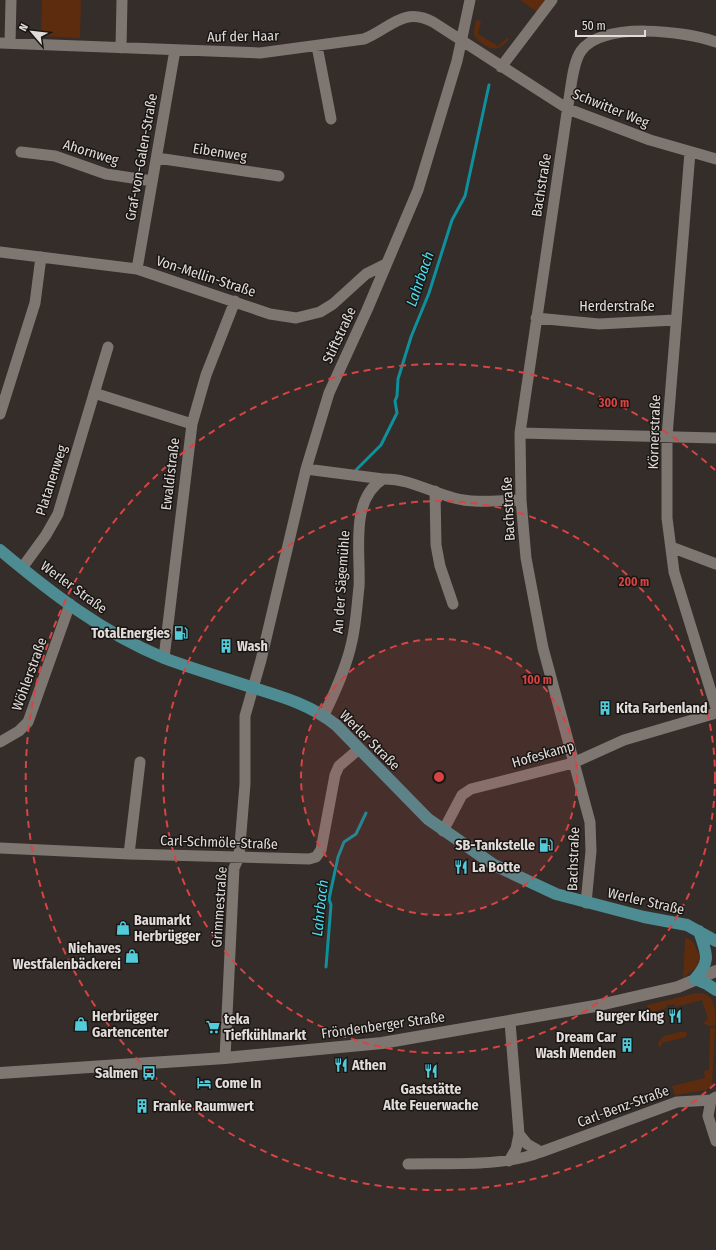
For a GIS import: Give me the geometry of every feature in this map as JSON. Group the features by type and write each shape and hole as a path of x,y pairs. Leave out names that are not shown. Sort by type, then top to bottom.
{"main road":[{"name":"Werler Straße","path":"0,550 70,604 111,632 164,658 293,700 324,715 360,749 428,819 494,865 556,894 644,918 686,925 716,941"},
{"name":"Werler Straße","path":"699,931 716,954"},
{"path":"699,931 707,959 704,968 695,980 707,984 716,990"},
{"name":"Fröndenberger Straße","path":"0,1073 225,1058 382,1043 510,1022 628,999 678,987 716,971"}],"street":[{"name":"Auf der Haar","path":"11,0 5,43 260,53 364,39 378,33 400,19 414,16 426,19 463,42"},
{"path":"121,48 122,0"},
{"name":"Stiftstraße","path":"253,688 306,469 329,393 367,310 418,190 463,42 470,0"},
{"path":"501,67 552,0"},
{"name":"Bachstraße","path":"586,903 591,851 590,822 543,648 526,558 522,500 520,433 570,92 580,52 587,44 598,37 621,31 682,34 716,42"},
{"name":"Schwitter Weg","path":"463,42 568,109 643,138 716,159"},
{"path":"317,46 331,119"},
{"name":"Graf-von-Galen-Straße","path":"137,269 175,50"},
{"name":"Ahornweg","path":"21,152 55,156 106,174 152,181"},
{"name":"Körnerstraße","path":"690,152 675,320 667,436 667,518 674,572 716,708"},
{"name":"Eibenweg","path":"157,158 278,176"},
{"name":"Von-Mellin-Straße","path":"0,252 137,269 285,317 307,316 320,312 333,304 366,274 386,264"},
{"path":"0,414 35,303 40,257"},
{"name":"Ewaldistraße","path":"164,658 192,424 206,375 235,301"},
{"name":"Herderstraße","path":"536,318 600,324 675,320"},
{"name":"Platanenweg","path":"22,568 53,525 58,514 108,347"},
{"path":"94,393 192,424"},
{"path":"520,433 716,438"},
{"path":"306,469 400,480 453,498 467,501 522,500"},
{"name":"An der Sägemühle","path":"324,715 352,641 359,586 359,530 362,510 374,484 383,478"},
{"path":"436,491 436,545 440,566 453,604"},
{"path":"671,547 716,564"},
{"name":"Wöhlerstraße","path":"0,742 20,731 28,722 70,604"},
{"name":"Grimmestraße","path":"225,1058 234,868 239,857 245,784 245,716 253,688"},
{"name":"Hofeskamp","path":"444,830 462,795 471,789 573,763 624,740 716,713"},
{"name":"Carl-Schmöle-Straße","path":"0,848 129,854 309,859 316,857 321,850 335,775 339,766 360,749"},
{"path":"129,854 140,762"},
{"path":"509,1161 516,1149 519,1134 510,1022"},
{"path":"714,1098 708,1116 716,1141"},
{"name":"Carl-Benz-Straße","path":"408,1164 509,1161 527,1158 676,1102 714,1098"},
{"path":"519,1134 527,1144 541,1152"}],"shaded area":[{"path":"42,0 81,0 80,38 41,36"},
{"path":"520,0 552,0 540,14"},
{"path":"476,20 481,21 478,34 498,46 507,38 509,39 500,47 494,49 487,46 479,41 474,35"},
{"path":"686,937 693,942 700,956 697,967 683,978 685,941"},
{"path":"697,993 708,996 714,1004 715,1026 709,1026 703,1023 708,1019 702,1000 675,1007 674,1004 649,1013 647,1005"},
{"path":"710,1028 715,1028 712,1085 706,1090 675,1095 672,1086 705,1078 704,1071 709,1070"},
{"path":"687,1032 686,1037 661,1043 662,1046 659,1047 658,1043 663,1036"}],"waterway":[{"name":"Lahrbach","path":"356,470 381,445 397,413 395,401 397,396 398,379 411,337 429,293 452,220 465,196 489,85"},
{"name":"Lahrbach","path":"326,967 331,905 329,899 338,857 344,842 356,834 366,813"}],"place":[{"name":"TotalEnergies","path":"181,633"},
{"name":"Wash","path":"226,646"},
{"name":"Kita Farbenland","path":"605,708"},
{"name":"SB-Tankstelle","path":"546,845"},
{"name":"La Botte","path":"461,867"},
{"name":"Baumarkt Herbrügger","path":"123,928"},
{"name":"Niehaves Westfalenbäckerei","path":"132,956"},
{"name":"Burger King","path":"675,1016"},
{"name":"Herbrügger Gartencenter","path":"81,1024"},
{"name":"teka Tiefkühlmarkt","path":"213,1027"},
{"name":"Dream Car Wash Menden","path":"627,1045"},
{"name":"Athen","path":"341,1065"},
{"name":"Gaststätte Alte Feuerwache","path":"431,1071"},
{"name":"Salmen","path":"149,1073"},
{"name":"Come In","path":"204,1083"},
{"name":"Franke Raumwert","path":"142,1106"}]}
